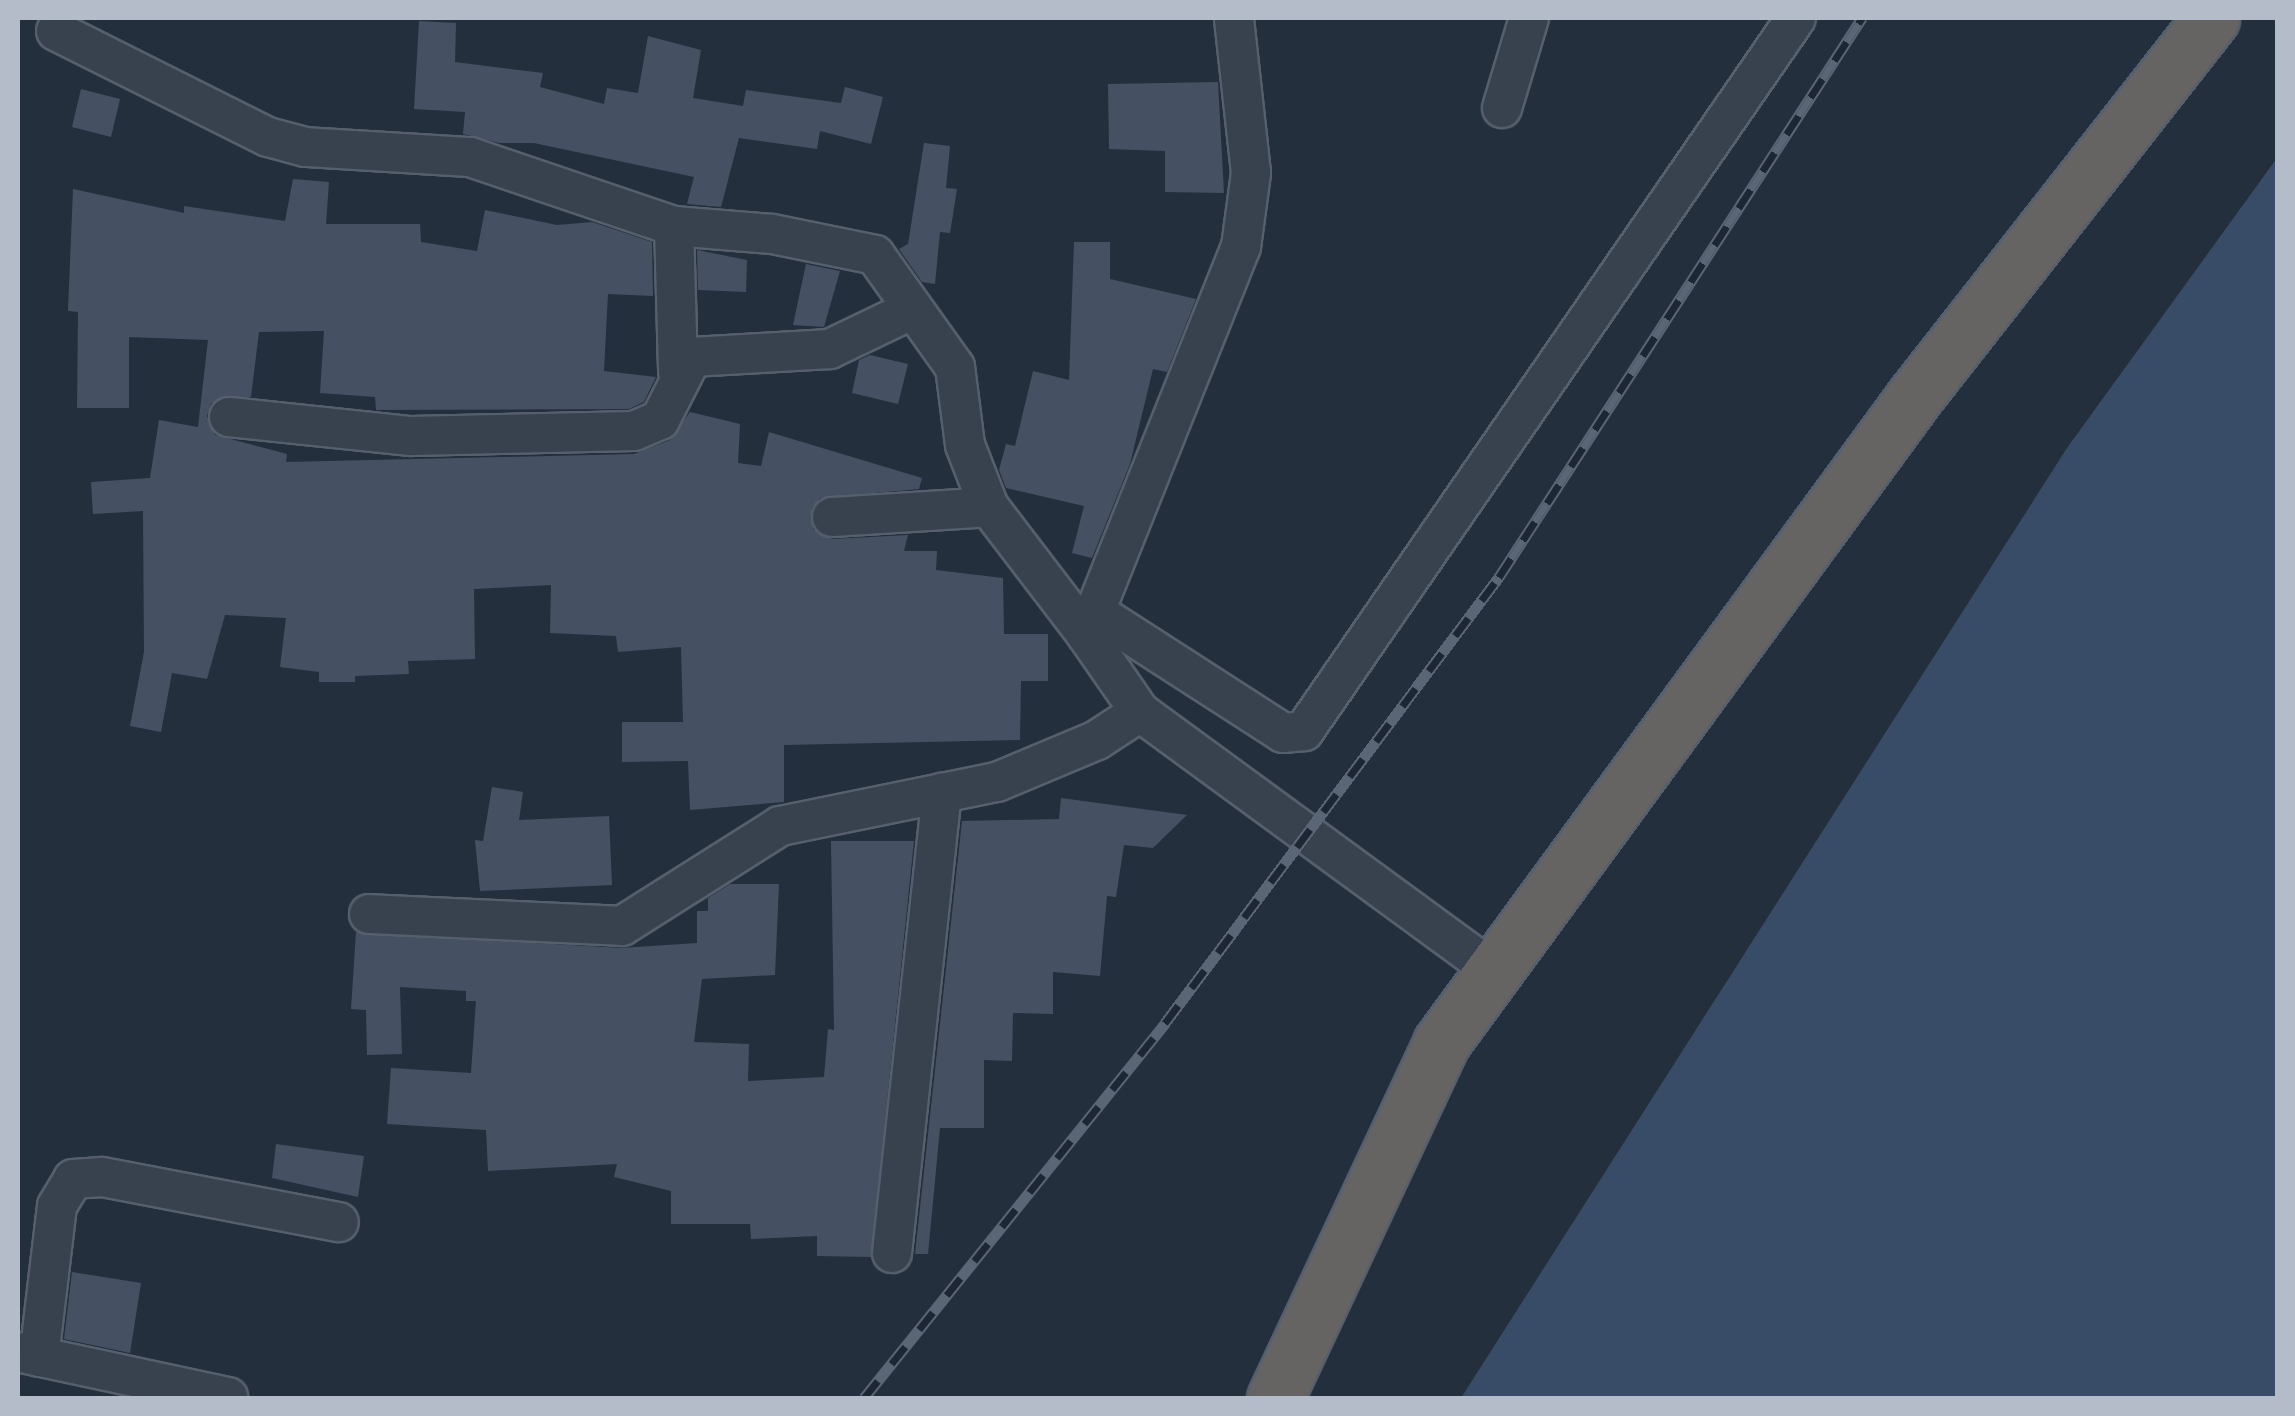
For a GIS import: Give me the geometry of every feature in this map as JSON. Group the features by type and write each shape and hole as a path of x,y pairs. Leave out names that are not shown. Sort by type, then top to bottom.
{"highway":[{"path":"1275,1398 1440,1043 1916,396 2210,18"}],"street":[{"path":"1091,624 1241,247 1252,172 1234,18"},
{"path":"1502,108 1530,18"},
{"path":"1091,624 1283,733 1304,731 1796,18"},
{"path":"56,30 268,137 306,147 470,157 674,226 772,234 875,255 908,311 955,367 965,445 990,507 1091,624 1140,712 1494,970"},
{"path":"674,226 678,374"},
{"path":"229,416 412,436 634,431 660,420 678,374 692,357 830,349 908,311"},
{"path":"832,517 990,507"},
{"path":"370,914 622,926 780,826 997,782 1097,740 1140,712"},
{"path":"892,1253 942,792"},
{"path":"228,1397 28,1355 57,1206 73,1179 102,1177 339,1222"}],"water":[{"path":"2277,158 2277,1398 1461,1398 2067,448"}],"building":[{"path":"419,21 456,23 455,62 543,73 540,87 604,104 607,88 638,93 648,36 701,50 693,98 743,106 746,90 841,103 845,87 883,97 871,144 820,131 817,149 739,138 721,207 687,204 694,177 534,143 499,143 463,134 465,112 414,109"},
{"path":"1218,82 1224,193 1165,192 1165,151 1109,149 1108,84"},
{"path":"81,89 120,99 111,137 72,127"},
{"path":"924,143 950,146 946,188 957,189 950,233 940,232 935,284 922,282 899,249 908,244"},
{"path":"293,179 329,182 326,224 420,224 421,242 477,251 485,210 557,225 592,222 652,242 653,296 608,294 604,371 656,377 644,402 629,409 376,410 375,397 320,393 324,331 259,332 251,397 211,403 207,416 215,435 287,454 286,462 634,454 670,440 690,412 740,424 738,463 761,466 769,432 922,478 919,489 820,498 812,508 813,529 832,539 908,535 904,551 937,551 936,570 1003,578 1004,634 1048,634 1048,681 1021,681 1020,740 784,745 784,802 690,810 688,761 622,762 622,722 683,722 681,647 618,652 616,636 550,633 551,585 474,589 475,659 408,661 409,674 355,676 355,682 319,682 319,672 280,667 286,618 225,615 207,679 172,673 161,732 130,726 144,652 143,511 93,514 91,482 150,478 159,420 198,427 208,340 129,337 129,408 77,408 78,312 68,311 73,189 184,213 184,206 285,221"},
{"path":"1074,242 1110,242 1110,279 1196,299 1167,372 1153,369 1130,464 1092,558 1072,553 1084,506 1006,488 999,470 1006,444 1015,446 1033,371 1069,380"},
{"path":"697,250 747,260 746,292 698,290"},
{"path":"806,264 840,271 824,327 793,325"},
{"path":"870,355 908,364 898,404 852,393 859,360"},
{"path":"492,787 523,792 519,820 609,816 612,885 480,891 475,840 483,841"},
{"path":"1061,798 1187,815 1153,848 1124,845 1116,897 1107,896 1100,976 1053,972 1053,1014 1013,1013 1012,1061 984,1060 984,1128 940,1128 928,1254 915,1254 962,821 1059,819"},
{"path":"831,841 914,841 871,1257 817,1256 817,1236 751,1239 750,1224 671,1224 671,1191 614,1177 617,1164 488,1171 486,1130 387,1124 391,1068 471,1073 476,1001 466,1001 466,991 400,987 402,1054 367,1055 366,1010 351,1009 356,932 621,948 697,943 697,911 708,911 708,898 730,884 779,884 775,975 702,979 694,1042 749,1044 748,1081 824,1077 828,1029 834,1030"},
{"path":"276,1144 364,1156 358,1197 272,1178"},
{"path":"72,1272 141,1283 130,1353 64,1339"}],"railway":[{"path":"864,1398 1165,1023 1499,577 1862,18"}]}
